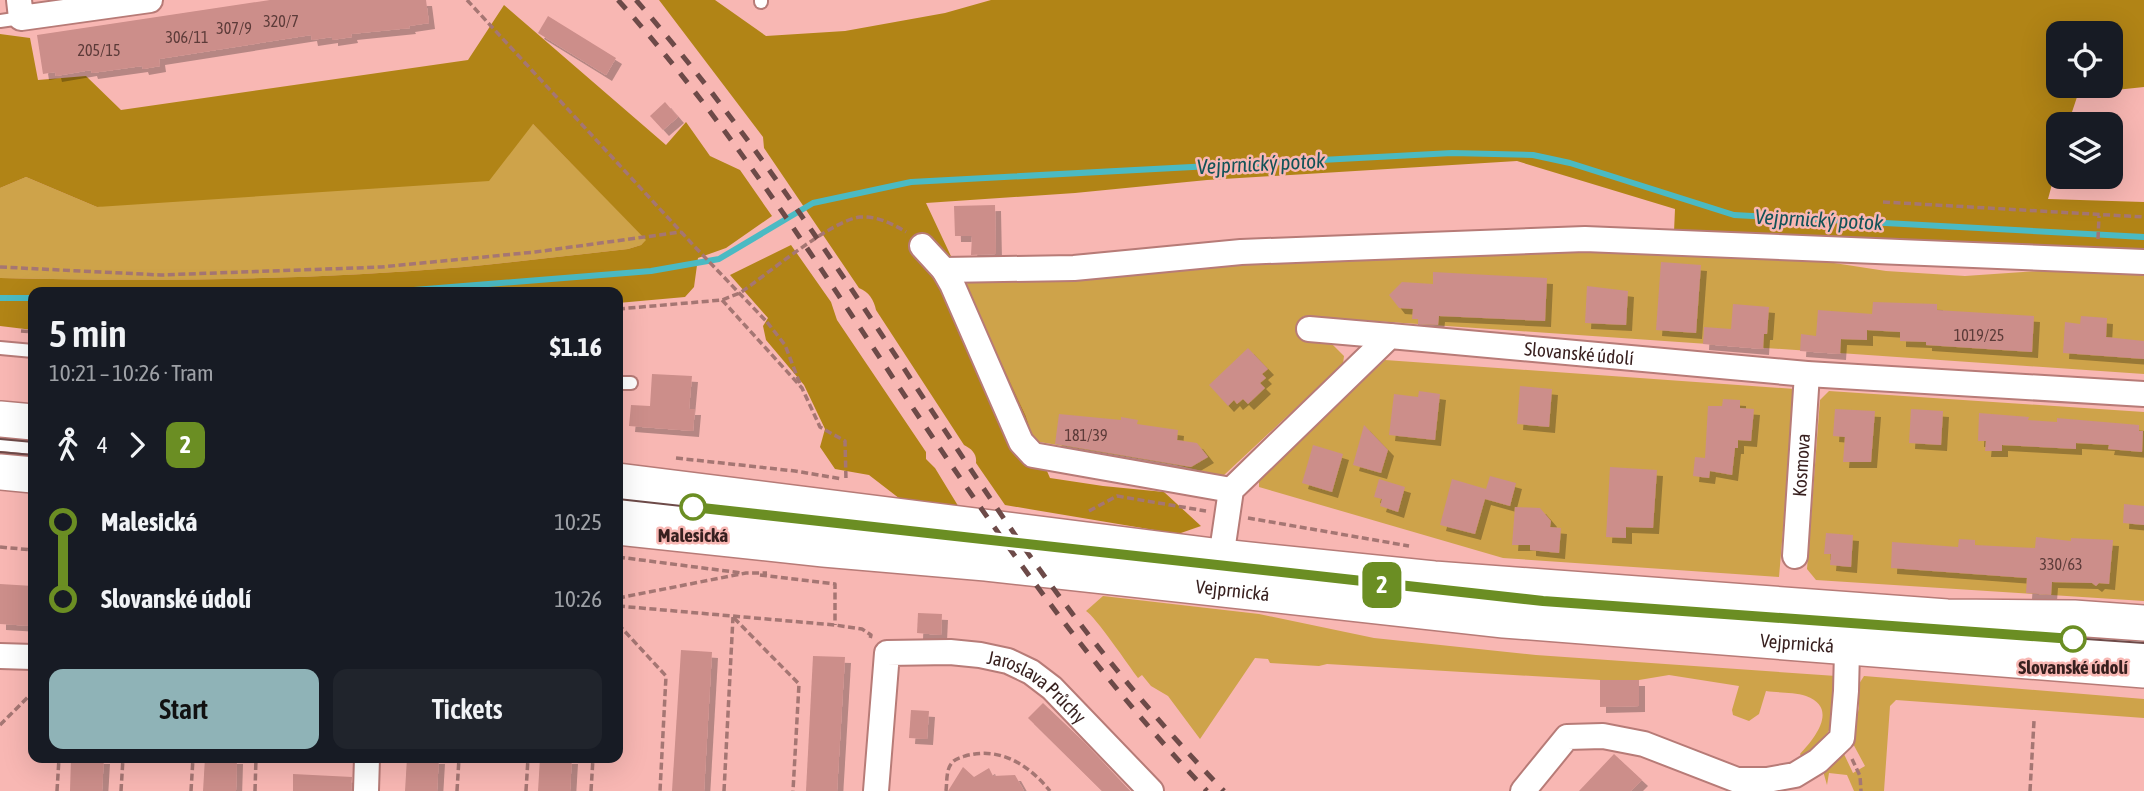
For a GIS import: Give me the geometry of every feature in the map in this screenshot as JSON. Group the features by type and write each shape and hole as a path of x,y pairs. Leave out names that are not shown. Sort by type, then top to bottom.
{"main road":[{"path":"0,419 28,422"},
{"path":"0,472 28,475"},
{"name":"Vejprnická","path":"623,482 1219,572"},
{"name":"Vejprnická","path":"623,528 824,550 964,561 1460,582 1848,628 2144,670"},
{"name":"Vejprnická","path":"1848,628 1948,618 2074,618 2144,623"}],"street":[{"path":"13,13 150,0"},
{"path":"944,270 1074,268 1241,252 1585,239 2144,262"},
{"path":"922,246 944,270 1021,442 1032,455 1231,490"},
{"name":"Slovanské údolí","path":"1308,328 1807,374 2144,394"},
{"path":"1219,572 1231,490 1390,336"},
{"name":"Kosmova","path":"1794,556 1807,374"},
{"name":"Vejprnická","path":"1842,738 1848,628"},
{"path":"876,791 878,651"},
{"name":"Jaroslava Průchy","path":"878,651 980,655 1008,661 1031,672 1052,688 1151,791"},
{"path":"0,656 28,657"},
{"path":"1523,791 1567,737 1604,736 1644,744 1737,780 1768,780 1795,775 1818,761 1842,738"},
{"path":"366,791 367,763"}],"lane":[{"path":"0,348 28,351"},
{"path":"0,445 28,448"},
{"path":"623,505 1001,547"},
{"name":"Vejprnická","path":"1492,600 2144,648"}],"path":[{"path":"467,0 767,322 785,345 820,427 845,441 846,480 796,471 671,458"},
{"path":"1883,202 2144,217"},
{"path":"2099,216 2099,224"},
{"path":"623,309 722,300 740,293 841,221 872,217 890,222 922,246"},
{"path":"0,268 160,275 381,267 535,252 681,232"},
{"path":"722,300 802,388"},
{"path":"1085,513 1117,496 1228,515"},
{"path":"0,547 28,550"},
{"path":"623,558 835,583 835,625"},
{"path":"623,597 747,573"},
{"path":"623,606 862,629 870,635 878,651"},
{"path":"724,791 733,617"},
{"path":"733,617 799,684 793,791"},
{"path":"623,629 666,676 660,791"},
{"path":"0,725 28,697"},
{"path":"2030,791 2034,721"},
{"path":"1842,738 1860,776 1861,791"},
{"path":"946,791 950,764 957,759 986,754 1016,760 1031,770 1050,791"},
{"path":"57,791 59,763"},
{"path":"121,791 123,763"},
{"path":"191,791 193,763"},
{"path":"255,791 256,763"},
{"path":"457,791 459,763"},
{"path":"526,791 528,763"},
{"path":"591,791 593,763"}],"shaded area":[{"path":"659,0 715,0 766,36 845,31 945,13 991,0 2144,0 2144,87 2123,89 2123,21 2046,21 2046,98 2077,98 2072,112 2046,112 2046,189 2051,189 2048,199 2144,202 2144,252 1674,232 1675,209 1517,161 1207,180 1075,193 926,203 1026,416 1050,478 1164,492 1201,526 1178,534 1005,505 870,297 859,288 764,148 763,137"},
{"path":"504,5 666,145 686,122 710,156 740,170 772,216 726,248 698,258 694,287 685,297 623,303 623,287 28,287 28,329 0,326 0,278 174,280 348,275 484,265 628,249 641,245 646,240 533,124 489,181 97,207 26,177 0,188 0,34 30,38 38,80 86,76 121,110 468,60"},
{"path":"533,124 647,240 628,249 484,265 348,275 116,280 0,278 0,188 26,177 97,207"},
{"path":"791,245 831,302 837,320 926,452 926,459 935,468 960,509 904,502 869,475 835,469 820,447 825,429 804,385 766,340 763,326 768,318 730,275"},
{"path":"1642,250 1808,259 1886,271 1965,276 2144,266 2144,374 1303,316 1302,336 1332,344 1344,356 1343,364 1223,476 1176,465 1034,441 1026,416 964,286 974,278 1307,256"},
{"path":"1385,360 1795,389 1779,577 1503,558 1259,487 1259,477"},
{"path":"1829,391 2144,412 2144,601 1816,580 1807,569 1820,400"},
{"path":"1103,596 1259,614 1374,638 1536,655 1836,676 1834,713 1823,740 1802,758 1800,754 1817,732 1823,715 1816,701 1796,694 1766,691 1759,714 1749,721 1733,715 1739,686 1669,675 1639,680 1600,680 1270,663 1268,659 1255,658 1200,739 1168,696 1151,686 1142,675 1138,678 1086,611"},
{"path":"1864,676 2144,699 2144,718 1896,700 1890,706 1884,791 1854,791 1847,775 1829,773 1827,785 1823,771 1843,752 1853,773 1865,766 1851,740 1859,708 1859,684"}],"building":[{"path":"270,0 426,0 429,23 409,26 410,28 351,34 352,37 332,40 332,37 312,40 311,35 159,59 160,66 143,69 142,66 56,76 55,72 43,74 37,35"},
{"path":"548,16 616,58 606,75 538,33"},
{"path":"665,102 678,117 663,130 650,116"},
{"path":"995,205 996,254 971,255 972,236 955,236 954,206"},
{"path":"1661,262 1701,265 1696,333 1656,330"},
{"path":"1433,272 1547,278 1545,321 1439,316 1438,325 1418,324 1418,319 1412,319 1413,309 1399,308 1389,295 1402,282 1433,284"},
{"path":"1587,286 1628,291 1626,325 1585,323"},
{"path":"1873,302 1937,304 1937,310 2034,316 2032,352 1926,345 1926,342 1900,341 1900,332 1867,330 1867,340 1841,339 1840,354 1800,351 1801,334 1816,336 1818,310 1872,314"},
{"path":"1733,304 1769,307 1763,349 1703,344 1704,327 1731,329"},
{"path":"2081,316 2107,318 2106,337 2144,341 2144,359 2063,353 2065,322 2080,324"},
{"path":"1248,348 1268,369 1262,374 1266,378 1260,383 1265,388 1248,404 1243,399 1237,404 1234,400 1228,406 1209,385"},
{"path":"652,374 692,376 689,409 695,409 693,431 629,426 631,405 650,406"},
{"path":"1520,386 1552,389 1549,427 1517,424"},
{"path":"1419,391 1440,394 1435,440 1389,435 1394,394 1418,397"},
{"path":"1723,399 1740,400 1740,408 1754,409 1751,441 1738,440 1732,475 1710,471 1709,478 1693,476 1695,457 1705,458 1708,406 1722,406"},
{"path":"1835,409 1875,411 1871,462 1843,462 1845,437 1833,436"},
{"path":"1911,409 1943,411 1941,445 1909,443"},
{"path":"1979,413 2029,417 2028,420 2057,422 2057,418 2139,425 2139,431 2143,431 2142,452 2108,449 2109,445 2076,443 2076,449 2002,445 2002,451 1985,451 1986,441 1978,441"},
{"path":"1059,414 1121,420 1121,417 1138,420 1137,424 1178,430 1177,440 1197,443 1208,457 1191,467 1055,444"},
{"path":"1364,425 1388,450 1381,473 1353,465"},
{"path":"1313,445 1343,454 1332,492 1302,483"},
{"path":"1610,467 1657,470 1653,528 1626,527 1626,538 1606,537"},
{"path":"1490,476 1516,483 1510,506 1485,499 1475,534 1440,525 1452,479 1486,489"},
{"path":"1379,479 1405,487 1398,512 1380,506 1382,499 1374,497"},
{"path":"2124,504 2144,506 2144,525 2123,523"},
{"path":"1515,507 1540,508 1551,521 1550,527 1561,528 1559,553 1530,550 1530,545 1512,545"},
{"path":"1826,533 1853,535 1851,567 1830,565 1831,554 1824,554"},
{"path":"2036,537 2071,541 2071,538 2113,540 2109,584 2099,583 2096,586 2092,583 2052,582 2051,595 2026,593 2027,578 1891,568 1892,542 1958,547 1959,539 1975,540 1975,545 2035,548"},
{"path":"0,584 28,586 28,626 0,624"},
{"path":"918,613 942,614 941,635 917,633"},
{"path":"681,650 712,652 704,791 672,791"},
{"path":"813,656 845,657 837,791 806,791"},
{"path":"1600,680 1639,680 1639,706 1600,707"},
{"path":"1043,703 1130,791 1102,791 1028,718"},
{"path":"911,710 929,711 927,739 909,738"},
{"path":"1614,754 1642,780 1631,791 1579,791"},
{"path":"71,763 104,763 102,791 70,791"},
{"path":"205,763 237,763 236,791 203,791"},
{"path":"407,763 439,763 437,791 405,791"},
{"path":"540,763 572,763 570,791 538,791"},
{"path":"963,767 974,777 989,768 993,776 1015,775 1024,791 948,791"},
{"path":"293,774 352,777 351,791 293,791"}],"waterway":[{"name":"Vejprnický potok","path":"451,287 651,271 719,259 813,203 911,182 1452,153 1533,155 1570,163 1734,215 2144,237"},
{"name":"Vejprnický potok","path":"0,298 28,298"}],"tram line":[{"path":"0,439 28,442"},
{"path":"0,452 28,455"},
{"path":"623,500 1543,601 2144,643"},
{"name":"2","path":"693,507 1543,601 2073,639"}],"railway":[{"path":"618,0 665,54 751,168 950,463 1040,591 1137,713 1207,791"},
{"path":"636,0 685,59 778,182 1045,577 1161,723 1224,791"}],"place":[{"name":"Malesická","path":"693,507"},
{"name":"Slovanské údolí","path":"2073,639"}]}
